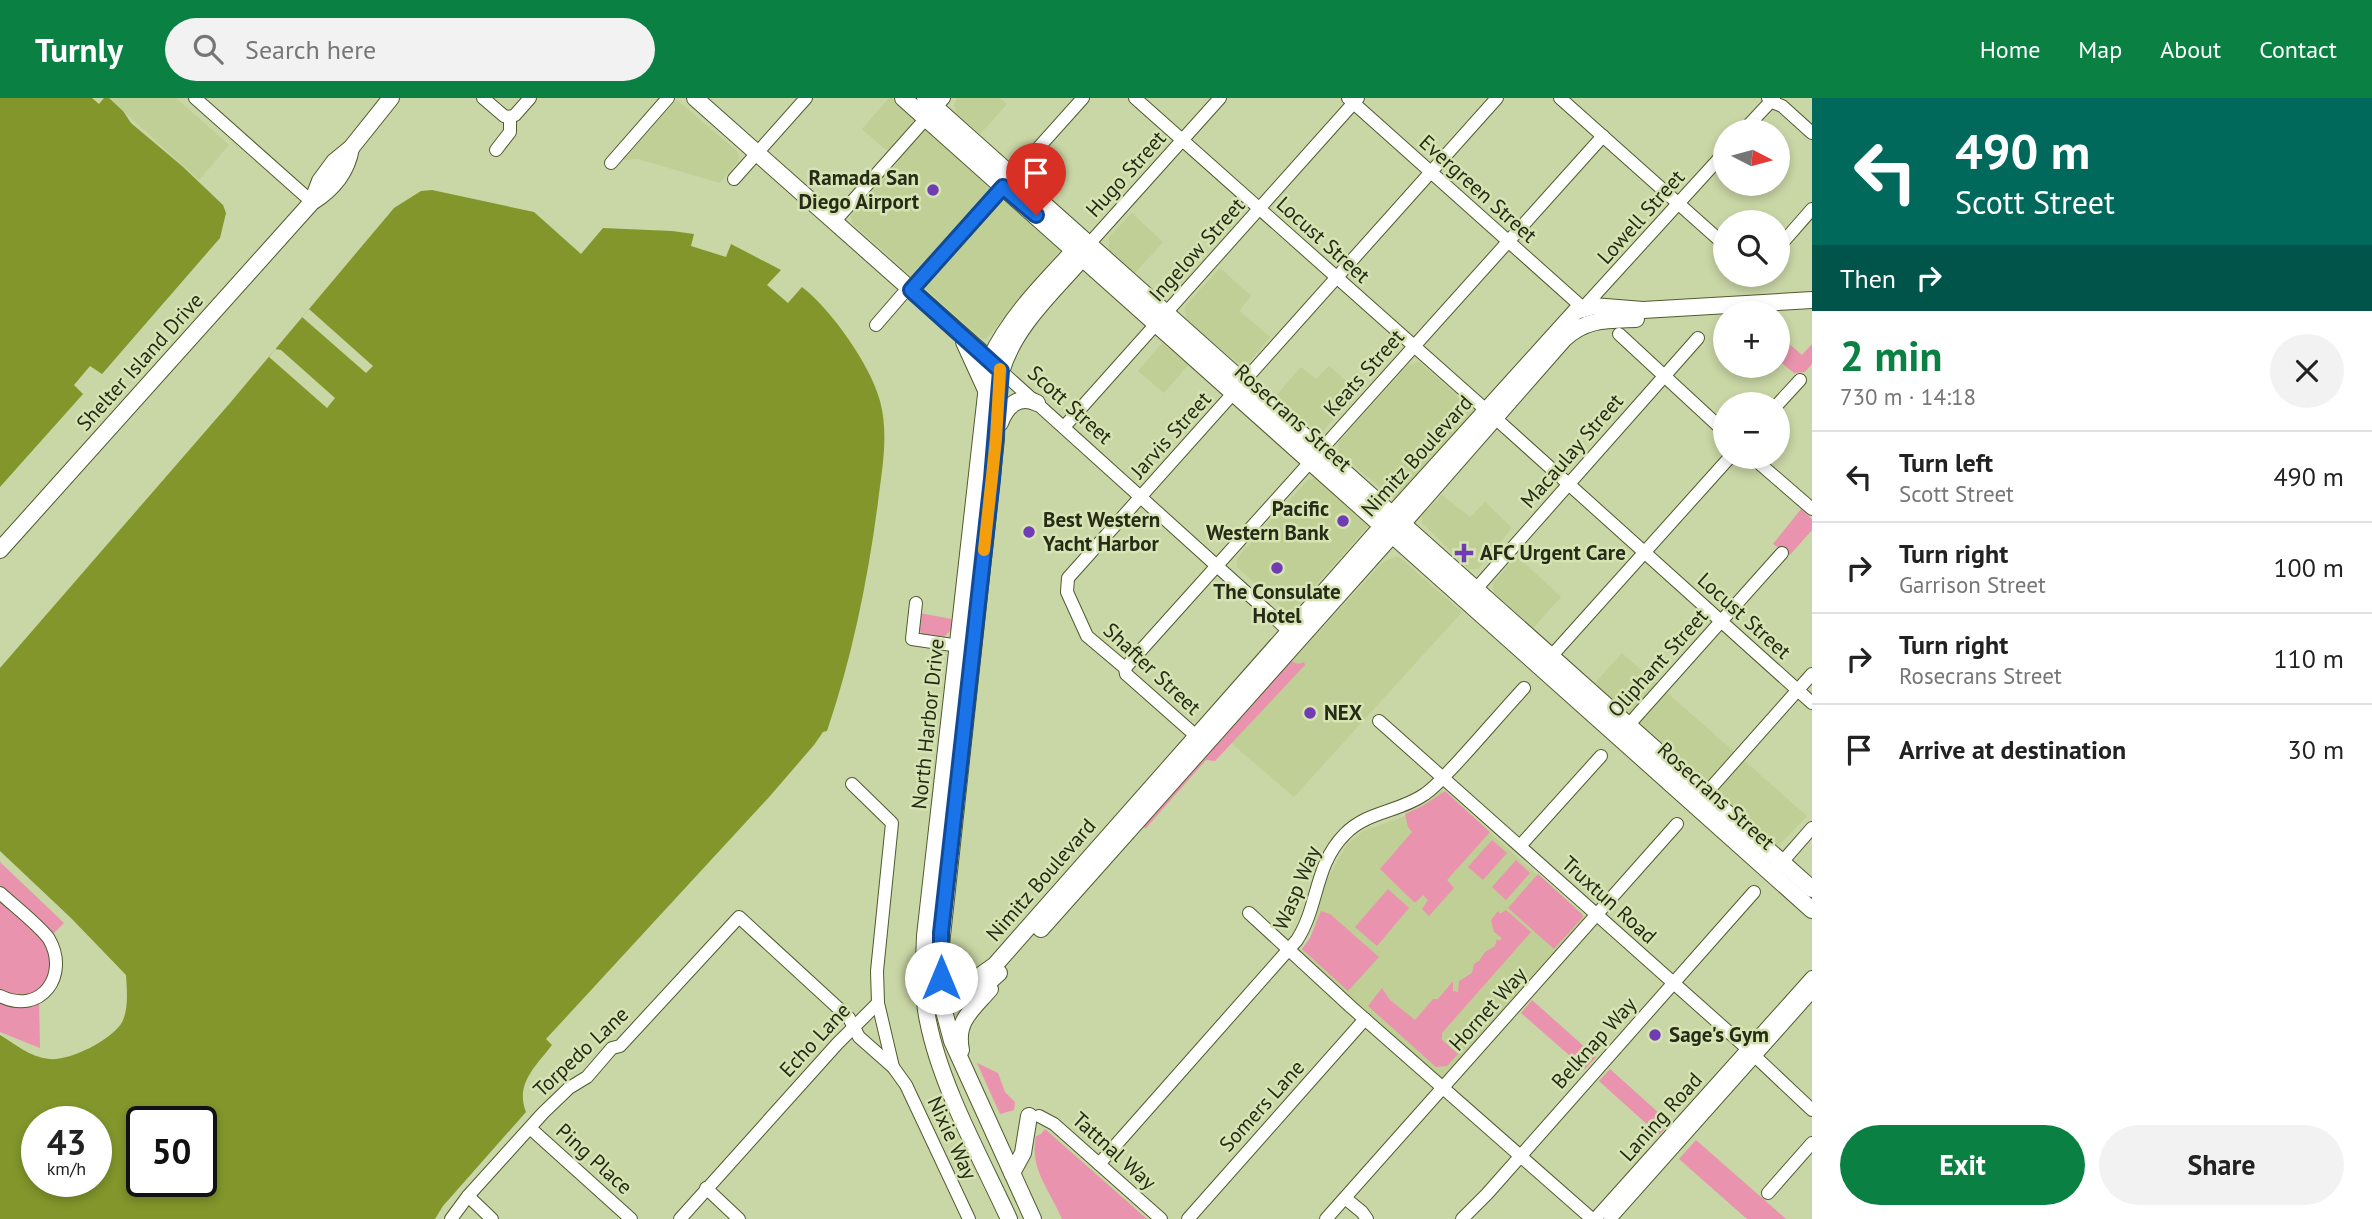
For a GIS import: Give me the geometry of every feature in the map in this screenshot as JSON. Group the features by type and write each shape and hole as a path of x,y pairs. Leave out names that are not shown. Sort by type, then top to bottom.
{"main road":[{"name":"Shelter Island Drive","path":"0,550 312,202 320,181 334,162 351,148 391,98"},
{"name":"Scott Street","path":"695,98 995,365"},
{"name":"Rosecrans Street","path":"903,98 933,105 1008,182 1776,868 1812,910"},
{"name":"North Harbor Drive","path":"1009,1219 942,1070 928,1022 936,996 986,390 1004,331 1069,256 1084,249"},
{"path":"1564,339 1583,307 1643,310 1812,300"},
{"name":"Nimitz Boulevard","path":"936,996 971,982 995,965 1201,740 1490,414 1562,326 1583,307"},
{"path":"1790,312 1812,311"},
{"name":"Nimitz Boulevard","path":"1490,414 1564,339 1580,327 1602,320 1713,316"},
{"path":"951,326 970,353 986,390"},
{"name":"North Harbor Drive","path":"965,647 996,439 995,365"},
{"path":"996,439 1001,420 1012,404 1023,399 1037,403"},
{"name":"Rosecrans Street","path":"1392,525 1476,589 1546,662"},
{"name":"Nimitz Boulevard","path":"936,996 962,997 977,991 1010,964 1290,632 1392,525"},
{"name":"Rosecrans Street","path":"1776,868 1812,889"},
{"path":"964,1070 959,1038 961,1024 1010,964"},
{"name":"North Harbor Drive","path":"936,996 964,1070 1033,1219"},
{"path":"1012,1173 1023,1153 1034,1116"}],"street":[{"path":"195,98 312,202"},
{"path":"483,98 504,116 510,117 530,98"},
{"path":"611,163 668,98"},
{"path":"734,179 806,98"},
{"path":"879,327 1083,98"},
{"name":"Locust Street","path":"1135,98 1415,345 1812,703"},
{"name":"Hugo Street","path":"1084,249 1220,98"},
{"name":"Jarvis Street","path":"1068,578 1497,98"},
{"path":"1560,98 1713,234"},
{"path":"1754,119 1771,99 1812,132"},
{"name":"Evergreen Street","path":"1353,100 1583,307"},
{"name":"Ingelow Street","path":"1064,427 1353,100"},
{"path":"834,222 933,105"},
{"path":"496,150 510,132 510,117"},
{"name":"Keats Street","path":"1125,668 1603,136"},
{"name":"Lowell Street","path":"1583,307 1713,166"},
{"path":"1790,234 1812,209"},
{"path":"1619,334 1713,421"},
{"name":"Macaulay Street","path":"1476,589 1698,338"},
{"name":"Scott Street","path":"995,365 1290,632"},
{"path":"1789,392 1800,380"},
{"path":"1546,662 1719,469"},
{"path":"1766,469 1812,509"},
{"name":"Oliphant Street","path":"1623,732 1782,552"},
{"name":"Shafter Street","path":"1068,578 1067,592 1087,636 1201,740"},
{"path":"916,603 912,639 965,647"},
{"path":"1700,800 1812,674"},
{"name":"Wasp Way","path":"1099,1164 1290,950 1304,930 1319,876 1328,855 1345,834 1364,818 1407,804 1426,794 1524,688"},
{"name":"Truxtun Road","path":"1379,721 1674,983 1812,1110"},
{"path":"1520,846 1601,756"},
{"name":"Echo Lane","path":"680,1219 853,1027 878,1003 877,971 892,822 852,784"},
{"name":"Hornet Way","path":"1326,1219 1677,824"},
{"path":"1776,868 1812,828"},
{"name":"Belknap Way","path":"1462,1219 1754,892"},
{"path":"0,893 48,938 56,965 52,984 35,1000 14,1002 0,996"},
{"path":"1250,913 1365,1019 1593,1219"},
{"name":"Torpedo Lane","path":"452,1219 468,1196 530,1128 569,1088 587,1077 612,1048 620,1046 739,917 849,1018 853,1027"},
{"name":"Laning Road","path":"1610,1219 1812,977"},
{"name":"Laning Road","path":"1593,1219 1812,992"},
{"path":"878,1003 896,1070"},
{"name":"Somers Lane","path":"1188,1219 1365,1019"},
{"path":"853,1027 859,1037 896,1070"},
{"name":"Nixie Way","path":"896,1070 969,1219"},
{"name":"Tattnal Way","path":"1034,1116 1054,1124 1161,1219"},
{"name":"Ping Place","path":"530,1128 631,1219"},
{"path":"1768,1193 1812,1143"},
{"path":"706,1188 739,1219"},
{"path":"468,1196 492,1219"},
{"path":"1345,1198 1367,1219"}],"shaded area":[{"path":"0,98 92,98 99,104 104,98 109,98 131,123 223,205 226,213 220,238 102,374 90,366 74,385 83,394 0,487"},
{"path":"109,98 176,98 229,145 199,180"},
{"path":"889,98 1060,250 986,339 981,338 852,223 851,216 899,161 862,129"},
{"path":"957,98 1000,98 1007,104 980,134 956,113 954,105"},
{"path":"677,100 738,152 739,160 720,183 638,159 622,160"},
{"path":"432,190 534,212 581,254 603,228 694,234 691,246 726,257 731,244 781,270 767,285 788,303 802,287 825,309 859,355 868,372 880,401 884,426 883,464 864,589 844,675 827,731 823,732 770,796 546,1039 552,1045 533,1068 525,1084 523,1102 526,1112 443,1206 435,1219 0,1219 0,1035 35,1056 49,1059 67,1057 108,1037 121,1024 127,994 126,975 0,851 0,668 230,403 394,208 421,191"},
{"path":"1132,213 1163,242 1134,274 1109,250 1109,237"},
{"path":"1220,268 1251,296 1239,311 1270,337 1250,361 1244,363 1238,363 1187,321 1185,306"},
{"path":"1162,343 1188,365 1164,393 1138,371"},
{"path":"1790,344 1802,355 1812,344 1812,364 1805,372 1794,373 1790,370"},
{"path":"1419,362 1474,410 1394,499 1339,453 1338,443 1407,366"},
{"path":"1329,366 1358,391 1320,434 1274,398 1301,367 1316,379"},
{"path":"1316,478 1369,525 1291,613 1288,613 1237,567 1237,558 1308,480"},
{"path":"1442,495 1470,517 1485,502 1512,528 1478,569 1469,569 1422,523 1422,515"},
{"path":"1801,509 1812,519 1812,530 1790,555 1773,544"},
{"path":"1398,556 1462,612 1294,797 1223,736 1383,562"},
{"path":"1517,556 1561,597 1533,628 1494,593 1493,583"},
{"path":"919,613 952,619 951,630 944,637 922,634 918,628"},
{"path":"1622,653 1807,816 1777,847 1595,683"},
{"path":"1291,661 1298,664 1304,662 1305,665 1215,761 1206,760 1144,828 1144,825"},
{"path":"1442,790 1587,919 1442,1081 1299,952 1312,939 1321,890 1347,844 1363,831 1414,813"},
{"path":"1445,791 1490,832 1447,880 1454,888 1429,916 1422,909 1428,900 1423,895 1414,902 1380,869 1412,832 1405,814"},
{"path":"1492,840 1507,853 1483,880 1468,867"},
{"path":"1516,860 1530,873 1506,900 1492,887"},
{"path":"0,862 64,923 50,937 55,959 39,1003 40,1048 0,1032"},
{"path":"1538,874 1583,917 1554,949 1508,908"},
{"path":"1388,889 1409,908 1377,946 1355,927"},
{"path":"1506,910 1531,932 1442,1033 1442,1040 1458,1054 1447,1066 1436,1067 1368,1006 1382,988 1390,1000 1415,1020 1453,981 1453,991 1458,992 1459,981 1472,973 1474,964 1495,946 1497,939 1499,941 1502,938 1494,932 1491,920 1498,911 1500,914"},
{"path":"1321,911 1330,914 1379,957 1348,991 1302,949 1310,938"},
{"path":"1532,1000 1596,1057 1585,1069 1521,1013"},
{"path":"977,1063 998,1073 1005,1092 1015,1102 1014,1110 1000,1114"},
{"path":"1610,1069 1670,1123 1659,1135 1599,1081"},
{"path":"1045,1129 1147,1219 1062,1219 1035,1159 1036,1136"},
{"path":"1696,1140 1786,1219 1747,1219 1679,1159"}],"pier":[{"path":"309,309 373,366 366,373 302,317"},
{"path":"275,349 281,350 335,398 327,408 269,357"}],"slow traffic":[{"path":"984,550 996,439 1000,369"}],"place":[{"name":"Ramada San Diego Airport","path":"933,190"},
{"name":"Pacific Western Bank","path":"1343,521"},
{"name":"Best Western Yacht Harbor","path":"1029,532"},
{"name":"AFC Urgent Care","path":"1464,553"},
{"name":"The Consulate Hotel","path":"1277,568"},
{"name":"NEX","path":"1310,713"},
{"name":"Sage's Gym","path":"1655,1035"}],"route":[{"path":"941,978 941,933 992,479 1001,371 911,290 1003,187 1036,215"}]}
